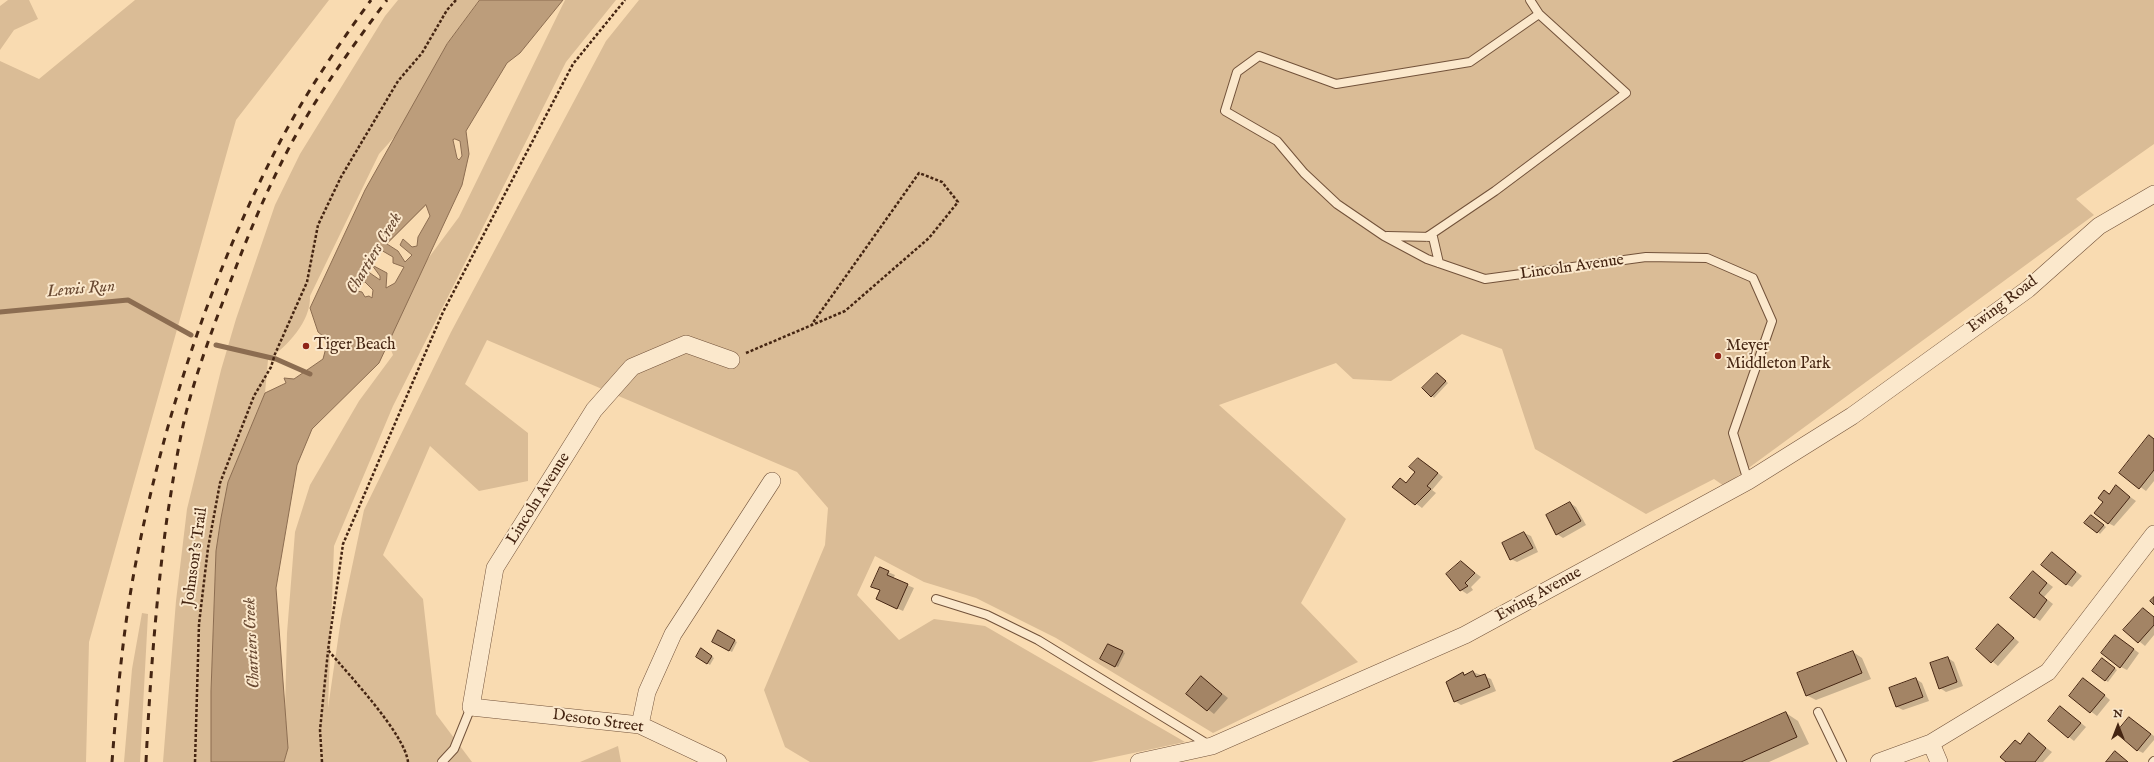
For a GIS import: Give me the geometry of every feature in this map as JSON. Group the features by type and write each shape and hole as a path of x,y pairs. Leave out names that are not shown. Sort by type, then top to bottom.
{"street":[{"name":"Ewing Road","path":"1852,416 2028,289 2099,226 2154,194"},
{"name":"Lincoln Avenue","path":"472,707 495,568 594,410 632,367 686,344 731,360"},
{"name":"Ewing Avenue","path":"1212,746 1465,635 1748,481 1852,416"},
{"path":"640,725 647,692 673,634 772,481"},
{"path":"1879,762 1931,744 2048,672 2154,534"},
{"name":"Desoto Street","path":"472,707 640,725 718,762"},
{"path":"1931,744 1939,762"},
{"path":"1139,762 1212,746"},
{"path":"1195,762 1212,746"}],"lane":[{"path":"1427,237 1502,186 1626,93 1538,14 1530,0"},
{"name":"Lincoln Avenue","path":"1538,14 1470,62 1336,84 1260,56 1237,72 1225,111 1277,141 1304,173 1337,204 1384,236 1427,259 1485,279 1646,258 1707,258 1753,278 1772,321 1733,433 1748,481"},
{"path":"1384,236 1433,237 1439,263"},
{"path":"936,599 987,614 1038,640 1212,746"},
{"path":"442,762 454,748 472,707"},
{"path":"1818,712 1842,762"}],"path":[{"name":"Johnson's Trail","path":"195,762 199,624 208,548 220,483 254,396 271,367 275,354 307,282 318,225 341,177 398,81 422,53 447,10 456,0"},
{"path":"322,762 320,730 328,650 343,544 443,312 573,64 625,0"},
{"path":"731,360 845,310 930,238 958,202 942,182 919,173 812,324"},
{"path":"328,650 389,724 408,753 408,762"}],"shaded area":[{"path":"8,0 29,0 38,19 14,30 0,50 0,6"},
{"path":"135,0 329,0 236,120 89,642 86,762 0,762 0,61 39,79"},
{"path":"398,0 480,0 447,44 397,134 379,154 310,296 307,315 302,324 283,348 268,360 265,393 228,482 216,551 211,691 211,762 163,762 176,601 187,509 221,370 236,319 275,205 300,154 385,16"},
{"path":"565,0 616,0 566,62 393,406 334,546 328,708 341,619 364,510 451,332 606,41 639,0 2154,0 2154,144 2076,199 2094,215 1724,486 1714,479 1646,514 1535,449 1502,349 1462,334 1391,381 1353,379 1336,363 1219,405 1346,519 1301,603 1358,662 1213,733 1056,638 976,598 924,582 875,556 857,595 899,640 934,619 985,626 1185,742 1091,762 810,762 785,747 764,690 825,545 828,508 797,472 487,340 465,384 528,433 528,481 479,491 430,446 383,555 423,599 436,714 472,762 284,762 288,748 285,710 287,633 295,532 310,485 359,401 393,355 388,342 427,260 459,217"},
{"path":"142,613 148,614 140,762 124,762 132,669"},
{"path":"618,746 621,762 580,762"}],"water":[{"name":"Chartiers Creek","path":"480,0 563,0 520,53 507,63 466,131 469,154 462,185 379,363 312,429 297,465 276,588 288,748 284,762 211,762 211,691 216,551 228,482 265,393 286,383 284,378 294,379 323,359 328,340 318,332 310,308 365,190 447,44","holes":["455,139 460,141 462,156 459,160 457,158 453,140","426,205 430,216 418,237 417,246 412,247 403,239 400,245 412,255 405,262 398,251 387,244","381,250 393,257 393,263 404,267 395,283 386,288 387,273 372,265 380,276 380,280 367,271","365,282 373,290 372,298 369,296 365,297 362,292 357,291 358,286"]}],"building":[{"path":"1437,373 1446,381 1431,397 1422,388"},
{"path":"2149,435 2154,439 2154,470 2139,489 2119,473"},
{"path":"1418,458 1438,473 1427,486 1431,489 1415,505 1392,487 1400,478 1406,483 1415,472 1409,467"},
{"path":"2116,485 2130,497 2108,524 2094,513 2103,502 2098,498 2104,490 2109,494"},
{"path":"1570,502 1581,521 1556,535 1546,515"},
{"path":"2091,515 2104,525 2097,533 2084,523"},
{"path":"1524,532 1533,548 1510,560 1502,543"},
{"path":"2052,552 2076,572 2066,585 2041,565"},
{"path":"1461,561 1475,573 1465,583 1468,586 1460,591 1446,574"},
{"path":"880,567 889,571 887,575 908,584 897,609 876,599 880,590 871,587"},
{"path":"2033,571 2047,583 2039,593 2047,600 2034,618 2010,598"},
{"path":"2154,597 2154,605 2150,601"},
{"path":"2143,608 2154,617 2154,625 2138,643 2123,630"},
{"path":"1998,624 2014,638 1991,663 1976,649"},
{"path":"718,630 735,640 729,651 712,642"},
{"path":"2115,635 2134,649 2120,668 2101,653"},
{"path":"1108,644 1123,651 1115,667 1100,659"},
{"path":"701,648 712,656 707,664 696,657"},
{"path":"1853,651 1862,673 1806,696 1797,673"},
{"path":"1948,657 1957,682 1939,689 1930,663"},
{"path":"2102,658 2115,668 2105,681 2092,671"},
{"path":"1473,671 1476,677 1485,674 1490,687 1454,702 1446,682 1463,672 1464,675"},
{"path":"1201,676 1222,694 1207,711 1186,694"},
{"path":"1916,678 1923,697 1896,707 1889,688"},
{"path":"2083,678 2105,695 2090,713 2069,696"},
{"path":"2060,706 2081,723 2068,738 2048,721"},
{"path":"1786,712 1797,737 1741,762 1673,762"},
{"path":"2129,717 2151,734 2137,751 2116,733"},
{"path":"2029,733 2046,748 2035,762 2006,762 2000,757 2015,740 2020,744"},
{"path":"2115,751 2128,762 2106,762"}],"waterway":[{"name":"Lewis Run","path":"0,312 128,300 191,335"},
{"name":"Lewis Run","path":"216,345 276,359 310,374"}],"railway":[{"path":"112,762 118,689 135,567 146,512 160,456 175,401 193,347 233,240 282,138 302,102 347,33 371,0"},
{"path":"146,762 154,640 167,518 181,436 195,381 209,338 255,220 290,146 323,90 387,0"}],"place":[{"name":"Tiger Beach","path":"306,346"},
{"name":"Meyer Middleton Park","path":"1718,356"}]}
